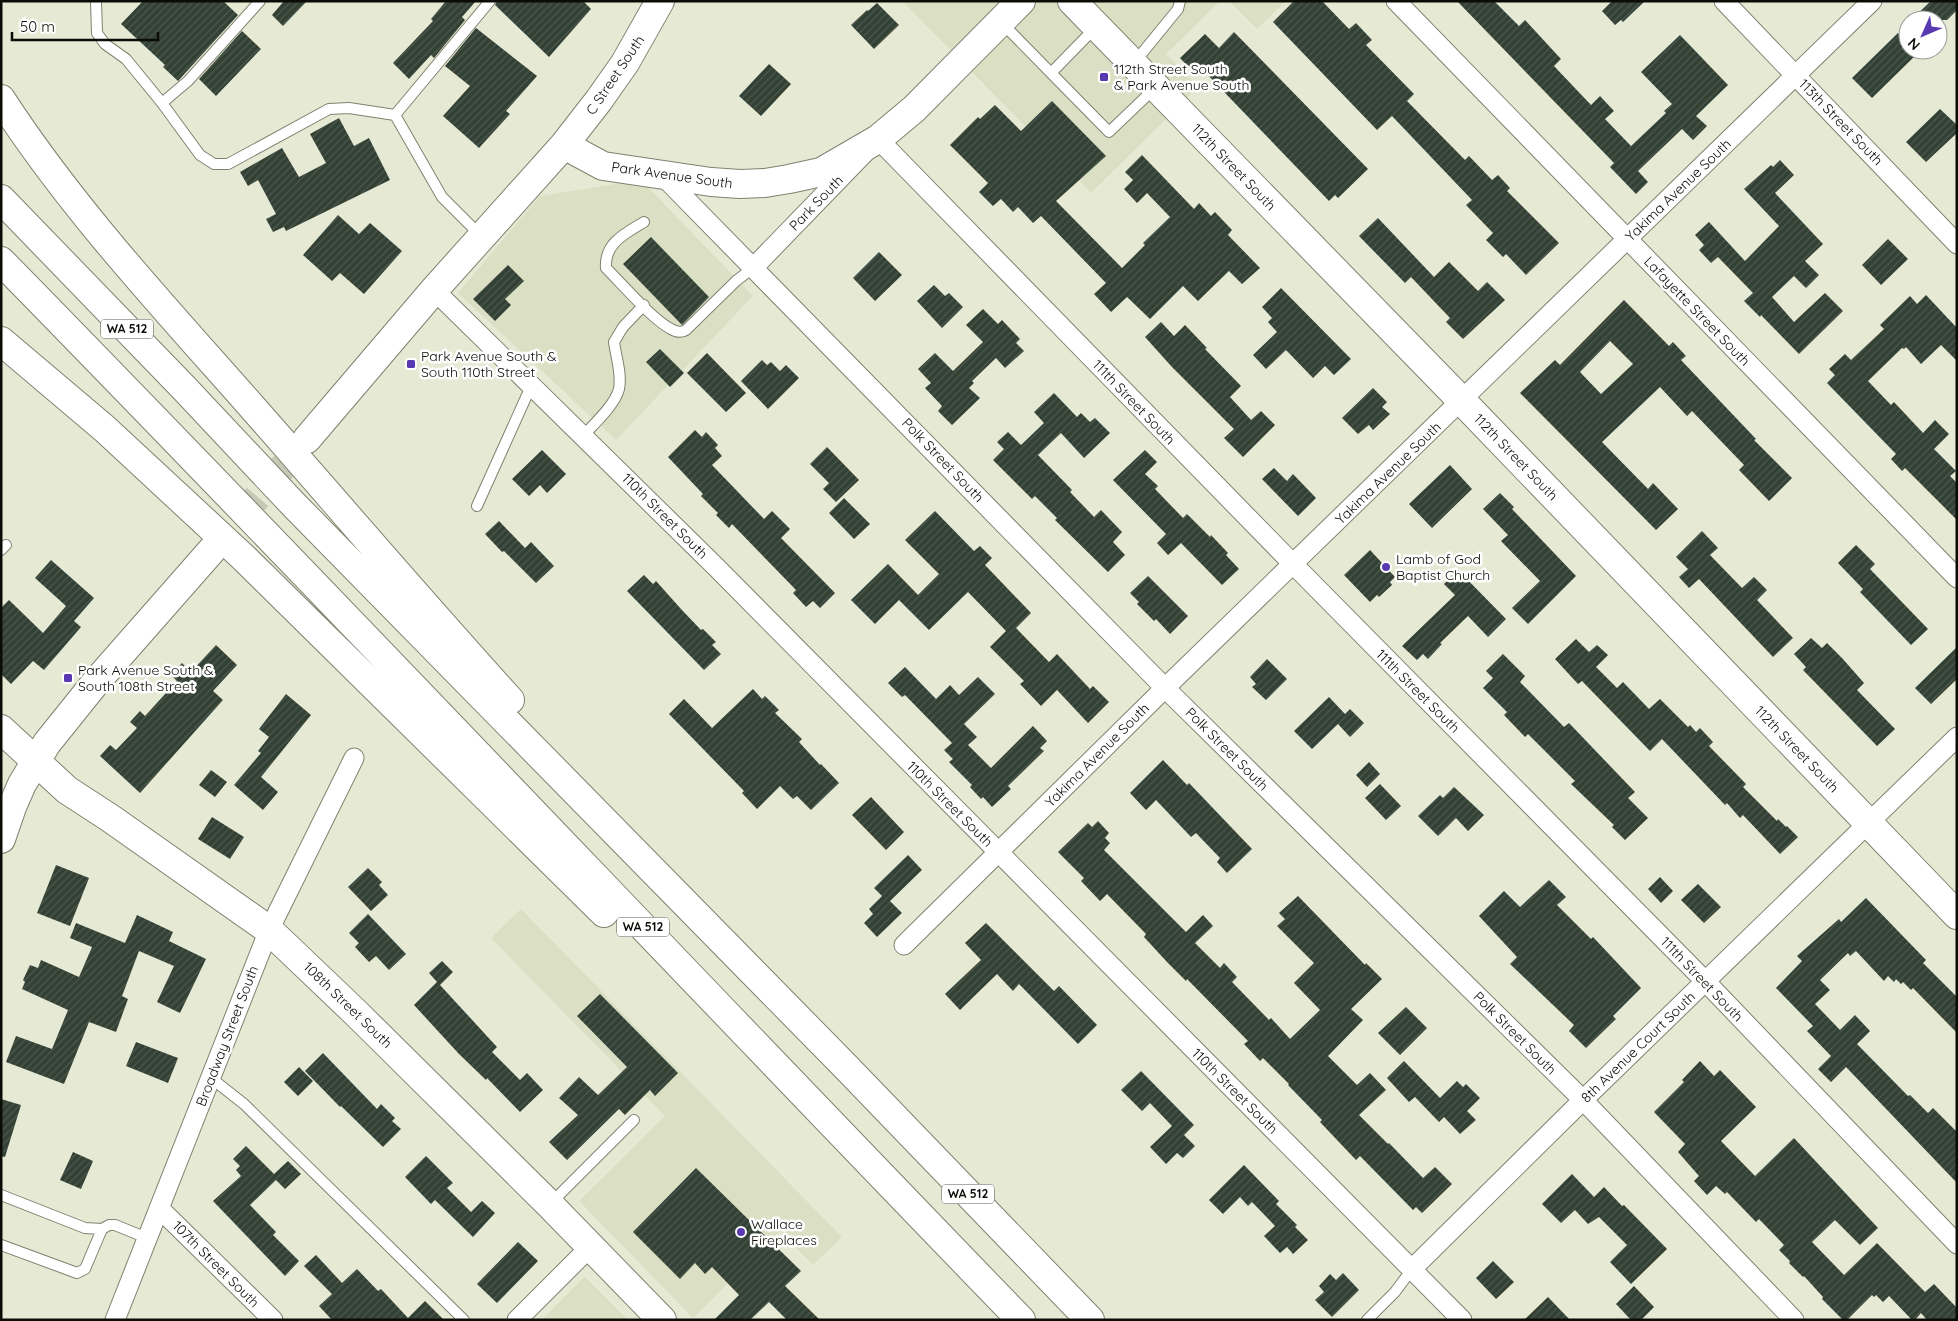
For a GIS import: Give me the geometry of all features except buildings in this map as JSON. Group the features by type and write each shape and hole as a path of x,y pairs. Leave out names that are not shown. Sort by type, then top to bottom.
{"main road":[{"name":"Park Avenue South","path":"564,145 603,166 740,184 790,180 821,172 878,139 914,110 1021,1"},
{"name":"112th Street South","path":"1072,1 1462,401 1957,916"},
{"name":"C Street South","path":"564,145 600,100 625,63 655,3"},
{"path":"1,99 48,166 144,284 475,661 847,1068"},
{"path":"307,439 434,290 564,145"},
{"name":"WA 512","path":"1,199 294,505 847,1068 1090,1320"},
{"name":"WA 512","path":"1,261 225,490 1021,1320"},
{"path":"1,341 105,429 244,558 623,931 812,1104"},
{"path":"3,820 35,762 58,729 96,682 212,550"},
{"name":"108th Street South","path":"1,729 67,790 269,930 550,1205 662,1320"}],"street":[{"name":"Lafayette Street South","path":"1396,1 1957,578"},
{"name":"113th Street South","path":"1724,1 1957,244"},
{"name":"Yakima Avenue South","path":"904,945 1872,1"},
{"name":"Park South","path":"754,267 878,139"},
{"name":"111th Street South","path":"878,139 1294,565 1705,981 1957,1244"},
{"name":"Polk Street South","path":"662,175 1166,688 1583,1100 1794,1320"},
{"name":"110th Street South","path":"434,290 532,384 716,567 1462,1320"},
{"name":"8th Avenue Court South","path":"1412,1269 1957,737"},
{"name":"Broadway Street South","path":"115,1320 269,930 354,758"},
{"name":"107th Street South","path":"159,1208 273,1320"},
{"path":"517,1320 590,1246"}],"lane":[{"path":"96,1 97,33 105,44 126,59 162,103 200,155 214,164 228,164 329,109 349,108 395,115"},
{"path":"162,103 188,81 260,1"},
{"path":"395,115 490,1"},
{"path":"1133,64 1178,9 1180,1"},
{"path":"1001,22 1109,132 1156,87"},
{"path":"1051,73 1097,26"},
{"path":"395,115 442,197 482,237"},
{"path":"644,222 617,238 606,259 606,268 672,330 682,332 686,330 736,281 754,267"},
{"path":"583,436 608,408 619,390 614,342 623,327 644,305"},
{"path":"477,506 532,384"},
{"path":"211,1078 244,1104 464,1320"},
{"path":"550,1205 634,1120"},
{"path":"1,1196 85,1228 102,1229 115,1225 147,1238"},
{"path":"1,1245 77,1273 85,1269 102,1229"},
{"name":"8th Avenue Court South","path":"1367,1320 1395,1292 1412,1269"}],"shaded area":[{"path":"902,1 1220,1 1166,54 1198,87 1091,193"},
{"path":"1229,1 1286,1 1257,29"},
{"path":"641,180 753,296 616,440 458,293 540,196"},
{"path":"521,909 842,1237 813,1265 780,1232 693,1318 579,1201 665,1116 491,938"},
{"path":"585,1276 628,1320 542,1320"}],"tunnel":[{"path":"212,550 307,439"}],"place":[{"name":"112th Street South & Park Avenue South","path":"1104,77"},
{"name":"Park Avenue South & South 110th Street","path":"411,364"},
{"name":"Lamb of God Baptist Church","path":"1386,567"},
{"name":"Park Avenue South & South 108th Street","path":"68,678"},
{"name":"Wallace Fireplaces","path":"741,1232"}]}
